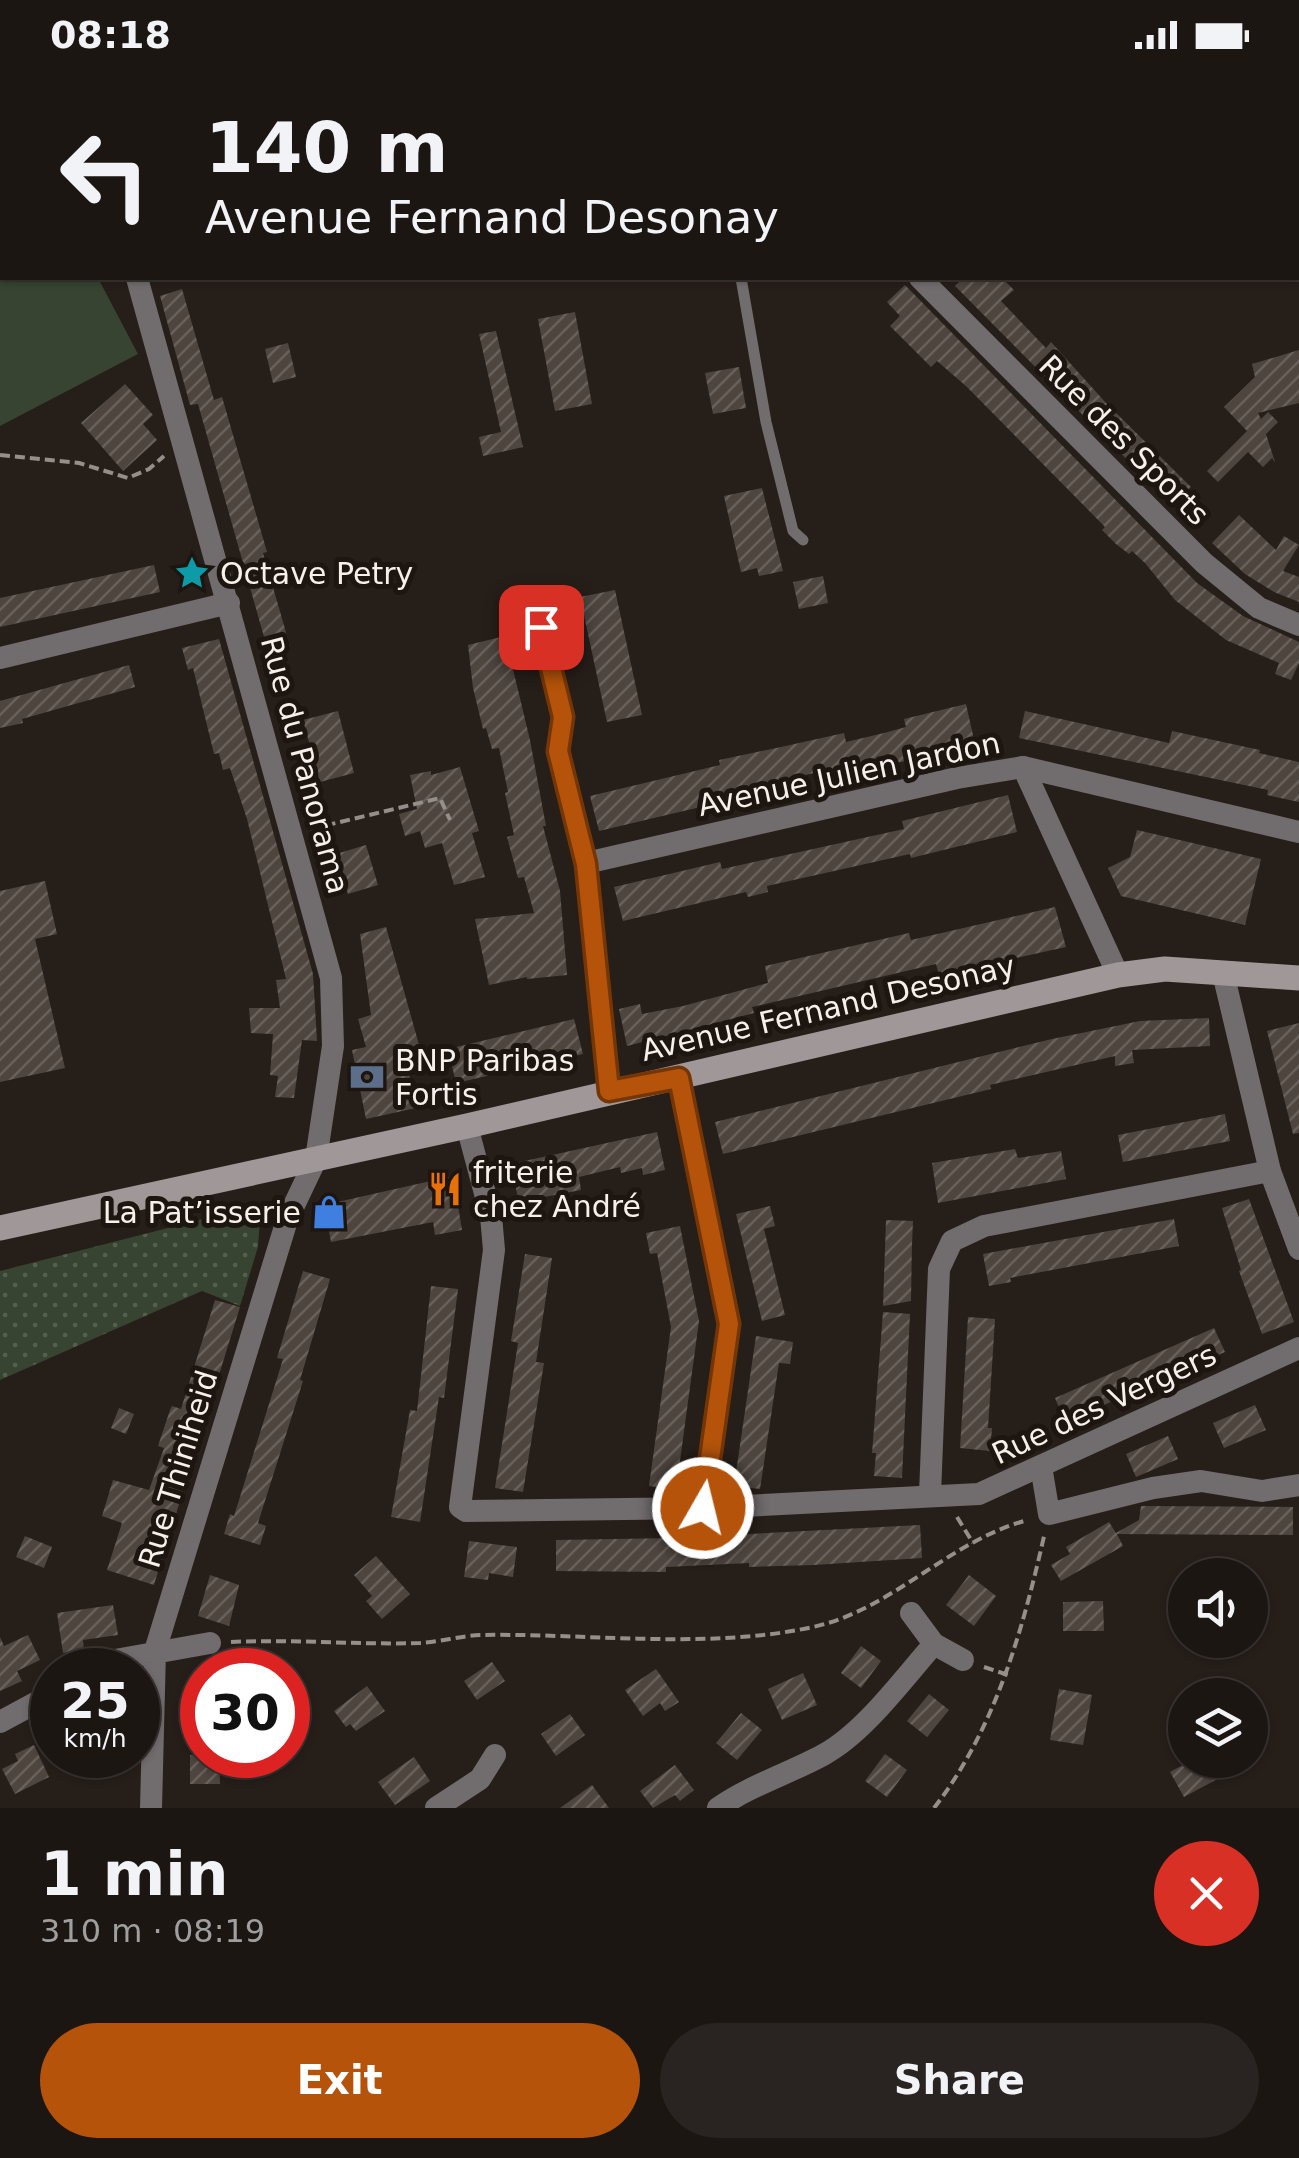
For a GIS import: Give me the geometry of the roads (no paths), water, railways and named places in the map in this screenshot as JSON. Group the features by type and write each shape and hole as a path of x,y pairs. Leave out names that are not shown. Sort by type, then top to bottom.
{"main road":[{"name":"Avenue Fernand Desonay","path":"0,1228 679,1078 1118,975 1165,968 1299,978"}],"street":[{"name":"Rue du Panorama","path":"138,280 230,602 331,978 333,1046 316,1159"},
{"name":"Rue des Sports","path":"922,280 1204,563 1259,608 1299,624"},
{"path":"0,658 230,602"},
{"path":"541,627 563,717 558,751 586,864 609,1091"},
{"path":"1023,767 1118,975"},
{"name":"Avenue Julien Jardon","path":"586,864 957,778 1023,767 1299,832"},
{"path":"1223,973 1270,1171 1299,1248"},
{"path":"679,1078 729,1324 703,1508"},
{"name":"Rue des Vergers","path":"466,1126 491,1216 494,1250 460,1507 466,1511 703,1508 979,1494 1299,1348"},
{"name":"Rue Thiniheid","path":"155,1648 287,1220 316,1159"},
{"path":"930,1494 940,1269 952,1241 984,1226 1270,1171"},
{"path":"1041,1466 1049,1514 1153,1488 1200,1481 1262,1492 1299,1484"},
{"path":"911,1614 934,1644 963,1660"},
{"path":"160,1651 210,1643"},
{"path":"718,1808 744,1790 825,1754 850,1735 934,1644"},
{"path":"0,1722 30,1706"},
{"path":"436,1808 480,1778 495,1755"},
{"name":"Rue Thiniheid","path":"151,1808 152,1778"}],"lane":[{"path":"742,280 766,422 793,531 804,540"}],"place":[{"name":"Octave Petry","path":"192,573"},
{"name":"BNP Paribas Fortis","path":"367,1077"},
{"name":"friterie chez André","path":"445,1189"},
{"name":"La Pat’isserie","path":"329,1212"}]}
